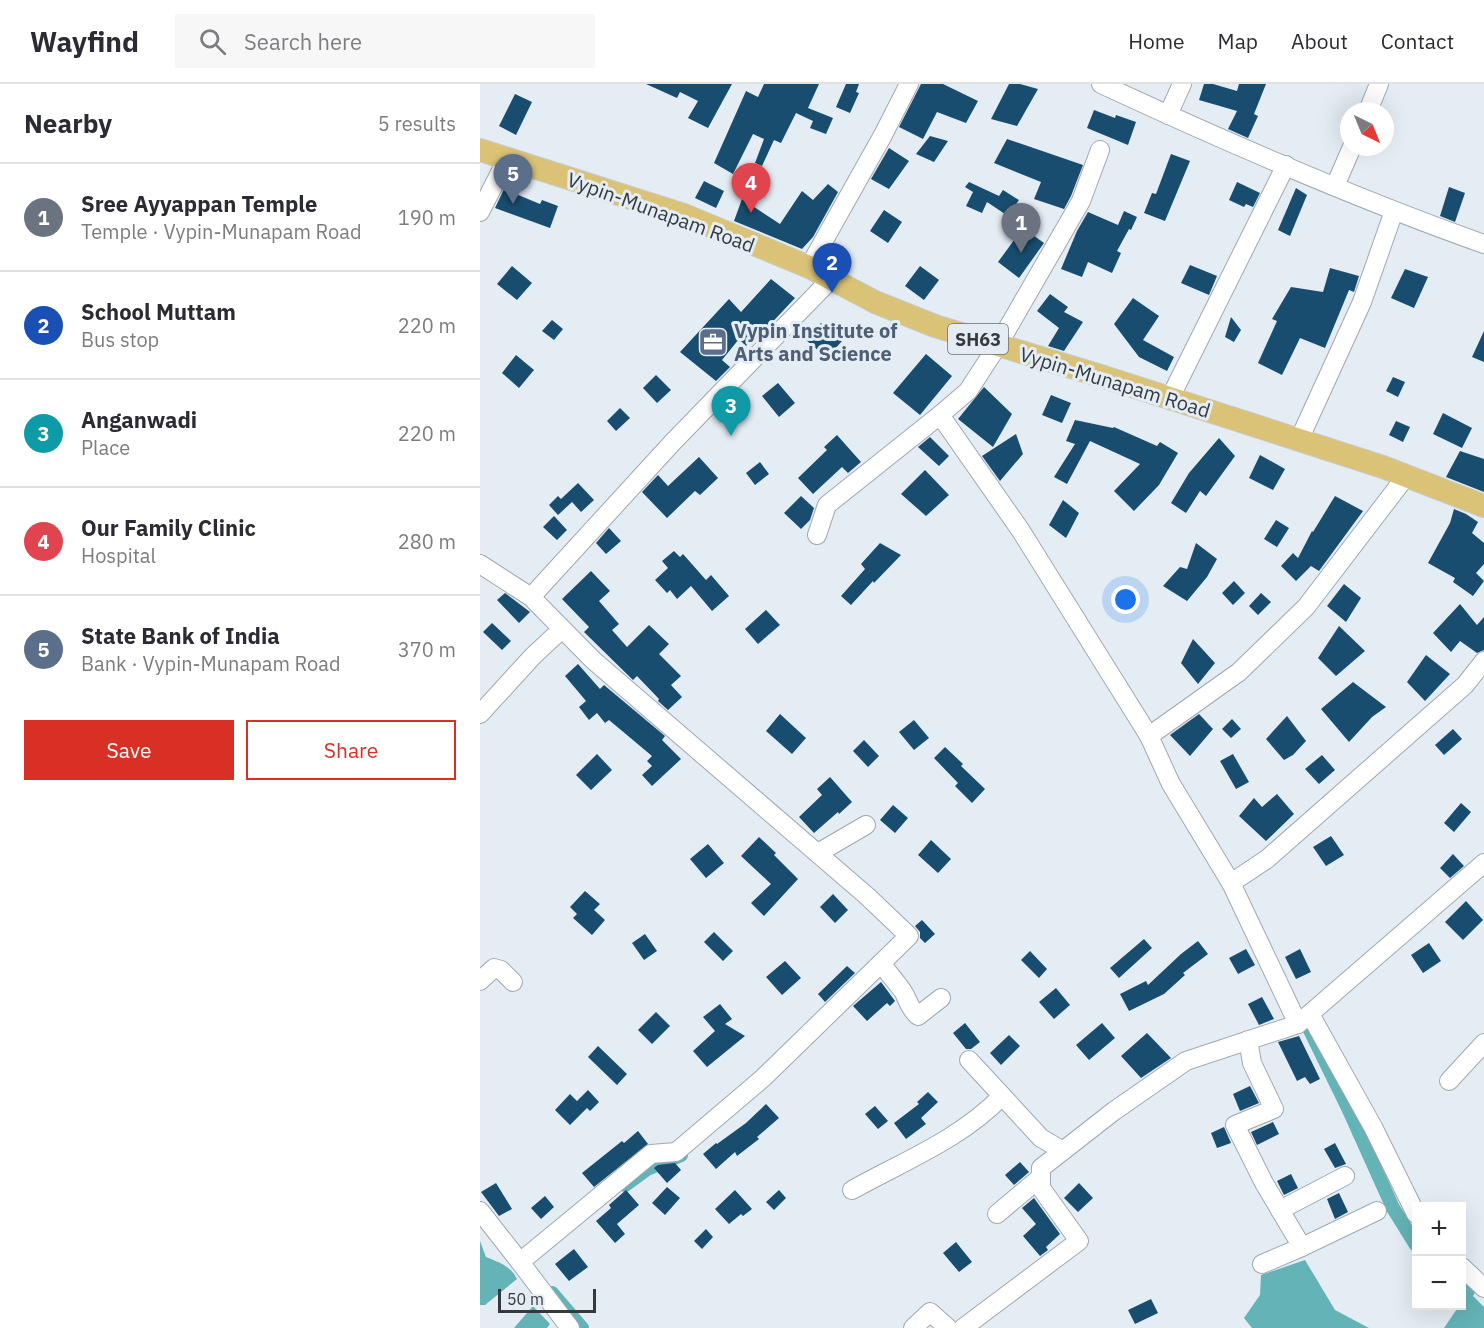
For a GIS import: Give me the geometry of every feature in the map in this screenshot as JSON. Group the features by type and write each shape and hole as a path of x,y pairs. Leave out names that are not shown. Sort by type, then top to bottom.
{"main road":[{"name":"Vypin-Munapam Road","path":"480,150 684,215 809,267 875,302 908,316 1407,474 1484,506"}],"street":[{"path":"809,267 909,84"},
{"path":"1101,84 1394,211 1484,244"},
{"path":"1168,115 1182,84"},
{"path":"1372,102 1379,84"},
{"path":"817,534 827,505 940,416 968,391 998,345 1081,201 1100,150"},
{"path":"1335,186 1348,156"},
{"path":"480,212 507,159"},
{"path":"1170,398 1286,165"},
{"path":"1299,440 1362,302 1394,211"},
{"path":"531,597 672,443 832,278"},
{"path":"940,416 1021,531 1149,736 1171,783 1235,880"},
{"path":"1149,736 1239,672 1306,607 1407,474"},
{"path":"480,564 531,597 593,660 818,853 909,936 763,1078 676,1152 651,1154 519,1262"},
{"path":"480,714 532,656 562,629"},
{"path":"1235,880 1267,859 1465,686 1484,661"},
{"path":"1201,810 1304,1019 1373,1127 1412,1206"},
{"path":"818,853 866,825"},
{"path":"963,1328 1079,1241 1041,1188 1041,1168 1114,1111 1186,1061 1248,1041 1304,1019 1484,863"},
{"path":"881,963 905,994 906,1002 918,1016 941,998"},
{"path":"480,981 494,968 501,970 513,982"},
{"path":"1248,1041 1252,1063 1274,1109 1234,1125 1302,1247"},
{"path":"1449,1082 1484,1043"},
{"path":"969,1060 1041,1138 1063,1151"},
{"path":"852,1190 892,1167 909,1161 986,1113 1002,1096"},
{"path":"1280,1210 1345,1176"},
{"path":"997,1214 1041,1177"},
{"path":"480,1211 570,1328"},
{"path":"1263,1264 1377,1211"},
{"path":"1466,1272 1484,1288"},
{"path":"913,1328 930,1312 948,1328"}],"water":[{"path":"480,1241 486,1257 508,1268 517,1279 485,1305 480,1305"},
{"path":"1305,1260 1335,1310 1369,1328 1252,1328 1244,1318 1260,1295 1261,1275"},
{"path":"1468,1291 1484,1307 1484,1328 1444,1328 1456,1310 1466,1310"},
{"path":"533,1306 550,1324 547,1328 514,1328"}],"building":[{"path":"646,84 732,84 708,128 688,118 698,101 680,92 677,98"},
{"path":"764,84 819,84 808,108 833,118 826,134 810,128 813,121 796,113 781,143 774,140 762,166 755,163 764,139 753,134 733,174 714,163 746,91 758,97"},
{"path":"846,84 859,84 856,92 859,93 850,113 836,107"},
{"path":"921,84 943,84 978,101 966,123 937,112 923,139 899,127"},
{"path":"1009,84 1020,84 1038,89 1017,126 991,119"},
{"path":"1204,84 1213,84 1237,91 1239,84 1266,84 1254,114 1258,116 1248,138 1228,129 1237,111 1199,100"},
{"path":"515,94 532,102 516,135 499,126"},
{"path":"1094,110 1115,118 1116,115 1136,122 1128,145 1087,128"},
{"path":"930,136 948,141 934,162 916,154"},
{"path":"1007,139 1083,165 1064,209 1034,199 1041,182 994,163"},
{"path":"889,148 909,161 889,189 871,179"},
{"path":"1171,154 1190,161 1165,221 1144,213 1152,193 1156,194"},
{"path":"704,181 724,191 716,208 695,198"},
{"path":"969,182 999,196 1003,190 1019,200 1008,216 987,202 982,213 966,206 973,192 965,187"},
{"path":"1237,182 1260,193 1253,207 1246,204 1244,207 1229,200"},
{"path":"828,184 838,192 813,237 802,249 734,221 742,199 780,224 802,191 813,200"},
{"path":"1449,187 1465,193 1455,222 1440,216"},
{"path":"1296,188 1307,195 1290,236 1278,230"},
{"path":"504,189 540,204 542,200 558,206 550,228 495,208"},
{"path":"884,210 902,222 888,243 870,231"},
{"path":"1124,211 1137,217 1117,251 1121,253 1112,273 1088,262 1082,277 1061,269 1077,231 1088,212 1118,225"},
{"path":"1023,228 1044,243 1019,278 998,262"},
{"path":"1190,265 1217,276 1209,295 1181,283"},
{"path":"512,266 532,283 517,300 497,284"},
{"path":"920,266 939,280 924,300 905,286"},
{"path":"1330,268 1359,276 1354,292 1349,290 1325,348 1300,338 1282,375 1258,363 1277,321 1272,319 1291,287 1323,292"},
{"path":"1405,269 1428,277 1414,308 1391,298"},
{"name":"Vypin Institute of Arts and Science","path":"771,279 795,298 765,330 763,328 746,346 739,339 722,360 730,367 716,381 680,352 729,299 741,312"},
{"path":"1050,294 1068,307 1064,312 1083,322 1064,351 1048,346 1059,328 1037,311"},
{"path":"1133,298 1159,316 1143,340 1174,357 1167,371 1139,357 1114,324"},
{"path":"1231,317 1241,330 1234,342 1225,337"},
{"path":"552,320 563,329 554,340 542,331"},
{"path":"821,323 842,341 827,358 806,340"},
{"path":"1484,331 1484,362 1472,357"},
{"path":"926,354 952,376 920,415 893,393"},
{"path":"516,355 534,370 519,388 502,373"},
{"path":"656,375 671,390 657,403 643,388"},
{"path":"1393,377 1405,382 1398,397 1386,391"},
{"path":"778,383 795,403 779,417 762,396"},
{"path":"984,387 1012,414 993,447 958,419"},
{"path":"1051,395 1071,403 1062,423 1042,415"},
{"path":"620,408 630,418 616,431 607,421"},
{"path":"1443,413 1472,428 1462,448 1433,434"},
{"path":"1075,420 1114,427 1157,446 1160,442 1178,453 1159,485 1134,511 1114,491 1140,464 1090,441 1067,484 1054,477 1075,444 1066,441"},
{"path":"1396,421 1410,427 1403,442 1389,435"},
{"path":"1016,434 1023,454 1000,481 982,456"},
{"path":"837,435 861,462 848,473 842,467 813,494 798,478 827,450 824,447"},
{"path":"930,437 949,456 939,466 918,447"},
{"path":"1219,438 1235,456 1206,496 1200,491 1186,513 1171,503 1189,473"},
{"path":"1460,451 1484,459 1484,492 1446,477"},
{"path":"1260,455 1285,469 1273,490 1249,478"},
{"path":"699,457 718,478 700,495 695,491 667,518 642,492 658,475 668,486"},
{"path":"760,462 769,474 755,485 746,473"},
{"path":"925,470 949,495 926,516 901,494"},
{"path":"578,483 594,500 581,512 572,502 558,515 549,505 558,496 561,499"},
{"path":"801,496 814,508 810,520 801,529 784,513"},
{"path":"1335,496 1363,511 1319,571 1311,566 1296,581 1281,566 1293,553 1298,558 1312,531"},
{"path":"1063,500 1079,513 1066,538 1049,525"},
{"path":"1454,509 1478,522 1472,533 1484,543 1484,564 1476,573 1484,581 1473,596 1453,582 1455,578 1428,563 1450,523"},
{"path":"554,516 567,530 557,540 543,527"},
{"path":"1276,520 1289,528 1277,547 1264,539"},
{"path":"609,528 621,541 606,554 596,543"},
{"path":"880,543 901,555 851,605 841,596 865,569 861,564"},
{"path":"1196,543 1217,559 1207,577 1187,601 1163,586 1180,567 1187,569"},
{"path":"674,551 680,557 683,554 706,580 711,575 729,596 712,611 691,586 677,599 670,590 667,593 655,580 668,568 662,561"},
{"path":"591,571 610,591 599,601 619,624 612,630 627,647 649,625 669,644 659,654 681,676 671,685 682,697 668,710 637,676 633,680 584,632 589,627 562,599"},
{"path":"1234,581 1245,593 1233,605 1222,593"},
{"path":"1344,584 1361,598 1346,622 1327,606"},
{"path":"505,593 530,612 519,623 497,600"},
{"path":"1261,593 1271,602 1258,615 1249,606"},
{"path":"1460,604 1477,625 1484,617 1484,650 1477,653 1460,641 1451,652 1433,633"},
{"path":"766,610 780,625 758,644 745,629"},
{"path":"492,623 511,641 502,650 483,632"},
{"path":"1339,626 1365,651 1336,676 1318,658"},
{"path":"1193,639 1215,663 1198,684 1181,663"},
{"path":"1426,655 1450,674 1425,701 1407,682"},
{"path":"578,664 600,689 604,685 665,736 662,740 681,759 652,786 642,775 652,766 647,761 652,756 609,720 605,723 597,713 589,720 579,707 586,701 565,676"},
{"path":"1353,682 1386,707 1372,717 1349,742 1321,709"},
{"path":"780,714 806,738 792,754 766,731"},
{"path":"1199,714 1213,729 1190,756 1170,735"},
{"path":"1287,716 1306,741 1293,755 1284,760 1266,739"},
{"path":"1232,719 1241,729 1231,738 1222,729"},
{"path":"914,720 929,738 914,750 899,732"},
{"path":"1453,729 1462,739 1444,755 1435,745"},
{"path":"864,740 879,756 868,767 853,751"},
{"path":"945,747 985,789 972,803 955,786 958,783 934,758"},
{"path":"597,754 612,770 591,790 576,775"},
{"path":"1233,754 1249,782 1236,789 1220,761"},
{"path":"1322,755 1335,770 1319,784 1305,769"},
{"path":"830,777 852,802 814,833 799,817 822,795 817,789"},
{"path":"1277,794 1294,814 1266,841 1239,816 1254,798 1262,807"},
{"path":"1461,803 1471,812 1454,832 1444,823"},
{"path":"893,805 908,818 895,833 880,820"},
{"path":"1331,836 1344,855 1326,866 1313,847"},
{"path":"759,837 798,879 764,916 751,903 771,884 741,856"},
{"path":"931,840 951,859 938,873 918,855"},
{"path":"708,844 724,863 706,878 690,859"},
{"path":"1453,854 1464,866 1450,878 1440,868"},
{"path":"585,891 600,904 594,910 605,920 592,935 573,918 577,914 570,907"},
{"path":"833,894 848,910 835,923 820,907"},
{"path":"1466,901 1483,920 1463,940 1445,922"},
{"path":"922,920 935,934 925,943 915,926"},
{"path":"714,932 733,951 723,961 704,942"},
{"path":"645,934 657,951 644,960 632,943"},
{"path":"1144,939 1152,948 1119,978 1110,968"},
{"path":"1198,941 1208,954 1183,973 1185,975 1164,994 1129,1011 1120,994 1146,981 1148,985"},
{"path":"1429,943 1441,961 1423,973 1411,955"},
{"path":"1246,949 1255,965 1238,974 1229,958"},
{"path":"1300,949 1311,972 1296,979 1285,957"},
{"path":"1030,951 1047,969 1039,978 1021,960"},
{"path":"785,961 801,978 782,995 766,977"},
{"path":"847,966 855,973 825,1002 818,994"},
{"path":"881,982 895,1001 890,1006 887,1003 867,1021 853,1006"},
{"path":"1056,988 1070,1005 1054,1019 1039,1002"},
{"path":"1262,997 1274,1019 1259,1025 1248,1004"},
{"path":"720,1004 732,1019 725,1024 745,1036 707,1067 693,1051 715,1031 703,1017"},
{"path":"656,1012 670,1026 652,1044 638,1030"},
{"path":"965,1023 980,1042 971,1049 966,1049 953,1033"},
{"path":"1102,1023 1115,1038 1089,1060 1076,1045"},
{"path":"1147,1033 1171,1058 1141,1078 1121,1056"},
{"path":"1009,1035 1020,1046 1001,1065 990,1053"},
{"path":"1299,1036 1320,1079 1310,1084 1305,1077 1297,1081 1278,1042"},
{"path":"598,1046 627,1074 617,1085 588,1057"},
{"path":"1250,1086 1259,1103 1240,1111 1233,1094"},
{"path":"588,1090 599,1102 590,1111 587,1108 570,1125 555,1110 570,1094 577,1101"},
{"path":"928,1092 938,1102 921,1118 926,1124 906,1139 894,1123 919,1104 917,1102"},
{"path":"766,1104 779,1118 757,1137 759,1139 737,1156 735,1152 716,1169 703,1154 746,1123"},
{"path":"875,1106 888,1121 878,1129 865,1114"},
{"path":"1273,1122 1279,1134 1257,1145 1251,1132"},
{"path":"1224,1127 1231,1143 1217,1148 1211,1133"},
{"path":"638,1131 648,1144 594,1187 582,1173"},
{"path":"1335,1143 1346,1164 1335,1168 1324,1149"},
{"path":"1020,1162 1029,1172 1014,1185 1005,1175"},
{"path":"675,1163 681,1170 667,1183 654,1168 658,1165"},
{"path":"1291,1174 1298,1188 1284,1195 1277,1181"},
{"path":"496,1183 512,1209 499,1216 481,1192"},
{"path":"1079,1183 1093,1198 1078,1212 1064,1198"},
{"path":"667,1187 680,1198 665,1215 652,1203"},
{"path":"626,1190 639,1205 617,1224 625,1234 615,1243 596,1221"},
{"path":"735,1190 752,1209 743,1216 741,1214 729,1224 715,1209"},
{"path":"779,1190 786,1198 774,1210 766,1202"},
{"path":"1339,1193 1348,1212 1335,1219 1327,1199"},
{"path":"545,1196 554,1207 541,1219 531,1208"},
{"path":"1034,1198 1060,1234 1046,1247 1048,1250 1040,1256 1023,1236 1036,1224 1022,1208"},
{"path":"706,1229 713,1237 702,1249 694,1241"},
{"path":"956,1242 972,1262 959,1272 943,1253"},
{"path":"574,1249 588,1267 569,1281 555,1264"},
{"path":"1151,1299 1158,1313 1135,1324 1128,1310"}],"waterway":[{"path":"1306,1022 1393,1208 1412,1239"},
{"path":"625,1185 647,1169 681,1155"},
{"path":"552,1293 582,1328"}],"place":[{"name":"State Bank of India","path":"513,204"},
{"name":"Our Family Clinic","path":"751,213"},
{"name":"Sree Ayyappan Temple","path":"1021,253"},
{"name":"School Muttam","path":"832,293"},
{"name":"Vypin Institute of Arts and Science","path":"713,342"},
{"name":"Anganwadi","path":"731,436"}]}
